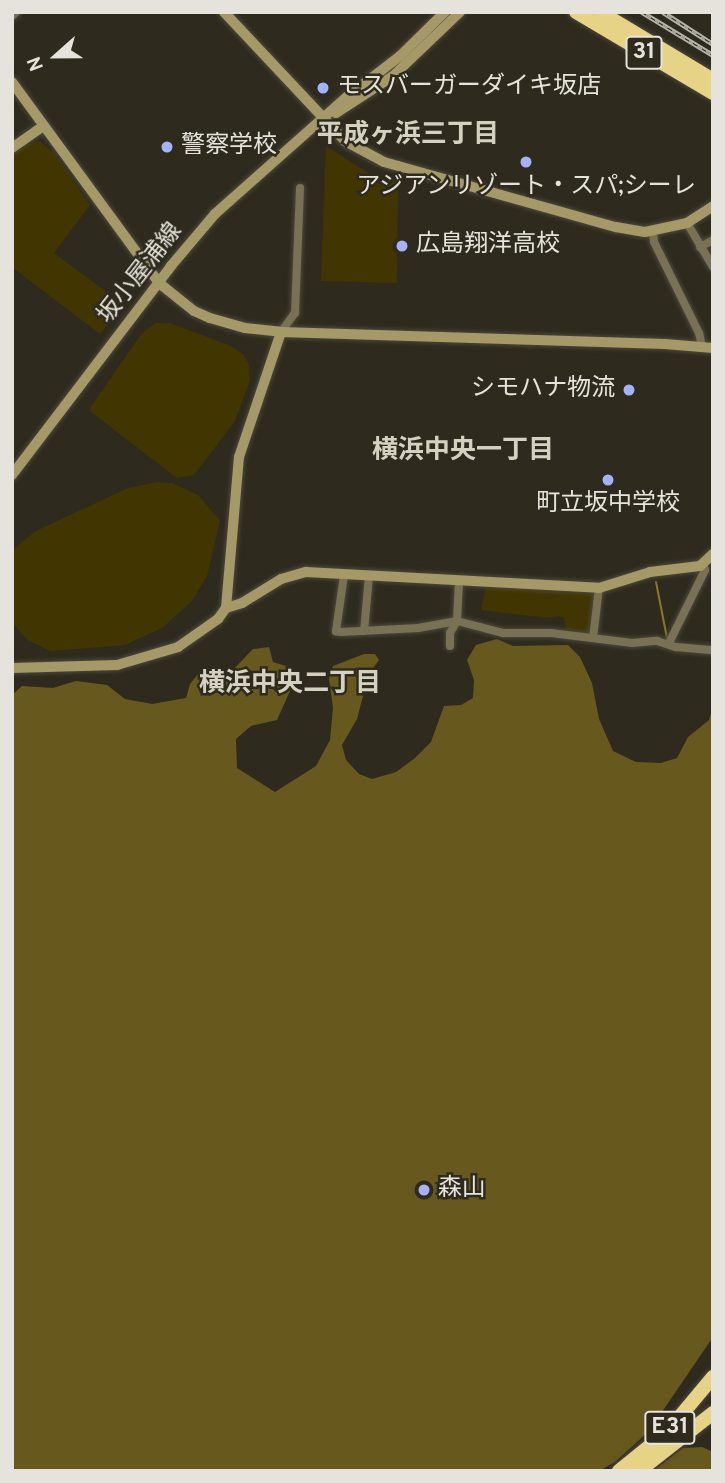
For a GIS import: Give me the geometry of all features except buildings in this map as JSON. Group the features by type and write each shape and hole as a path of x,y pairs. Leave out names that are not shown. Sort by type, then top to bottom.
{"highway":[{"name":"31","path":"576,12 713,93"},
{"name":"31","path":"600,12 713,80"},
{"name":"E31","path":"618,1471 667,1432 713,1377"},
{"name":"E31","path":"639,1471 713,1413"}],"street":[{"path":"224,12 345,141 384,162 616,227 653,232 687,223 713,206"},
{"name":"坂小屋浦線","path":"325,120 347,97 400,56 445,12"},
{"name":"坂小屋浦線","path":"12,475 215,214 277,157 325,120 393,76 460,12"},
{"path":"12,82 159,283 194,311 210,318 245,328 281,331 708,347"},
{"path":"12,148 43,125"},
{"path":"12,668 117,664 160,654 193,638 218,619 226,608 239,457 281,331 295,313 300,188"},
{"path":"687,223 713,267"},
{"path":"653,232 654,242 708,347"},
{"path":"700,247 713,240"},
{"path":"669,643 713,554"},
{"path":"226,608 242,603 281,579 306,572 599,588 650,572 707,569"},
{"path":"344,575 336,631 418,628 457,621 503,633 551,633 669,643 713,650"},
{"path":"364,631 369,576"},
{"path":"450,646 450,633 457,621 459,581"},
{"path":"593,638 599,588"}],"shaded area":[{"path":"40,141 56,155 90,205 54,253 124,305 100,334 12,267 12,152 21,146"},
{"path":"326,146 368,173 398,181 397,283 321,281"},
{"path":"156,323 170,323 231,346 243,354 249,365 250,380 235,421 194,475 177,478 91,412 90,408 142,333"},
{"path":"157,482 172,483 198,495 220,521 207,576 192,601 162,628 125,645 51,651 27,640 12,622 12,552 36,531 128,488"},
{"path":"486,585 596,590 591,635 566,632 564,618 559,616 549,618 481,610"},
{"path":"497,639 513,646 568,645 580,657 592,683 599,719 613,751 636,762 661,763 677,758 688,737 709,720 713,706 713,1337 649,1431 615,1462 599,1471 12,1471 12,695 22,686 53,688 76,681 107,685 125,699 152,704 186,698 190,684 199,673 218,668 229,674 253,649 269,647 273,662 289,667 294,682 277,720 251,726 236,739 237,768 275,792 316,766 330,740 333,708 329,679 333,666 364,654 375,654 379,660 361,684 363,696 357,719 342,745 346,760 359,774 372,779 396,772 431,742 444,706 461,705 473,698 474,680 467,660 476,645"},
{"path":"702,1447 713,1452 713,1471 653,1471 683,1448"}],"waterway":[{"path":"656,582 667,638"}],"railway":[{"path":"642,12 713,55"},
{"path":"663,12 713,44"}],"place":[{"name":"モスバーガーダイキ坂店","path":"323,88"},
{"name":"警察学校","path":"167,147"},
{"name":"アジアンリゾート・スパ;シーレ","path":"526,162"},
{"name":"広島翔洋高校","path":"402,246"},
{"name":"シモハナ物流","path":"629,390"},
{"name":"町立坂中学校","path":"608,480"},
{"name":"森山","path":"424,1190"}],"district":[{"name":"平成ヶ浜三丁目","path":"408,136"},
{"name":"横浜中央一丁目","path":"463,452"},
{"name":"横浜中央二丁目","path":"290,685"}]}
